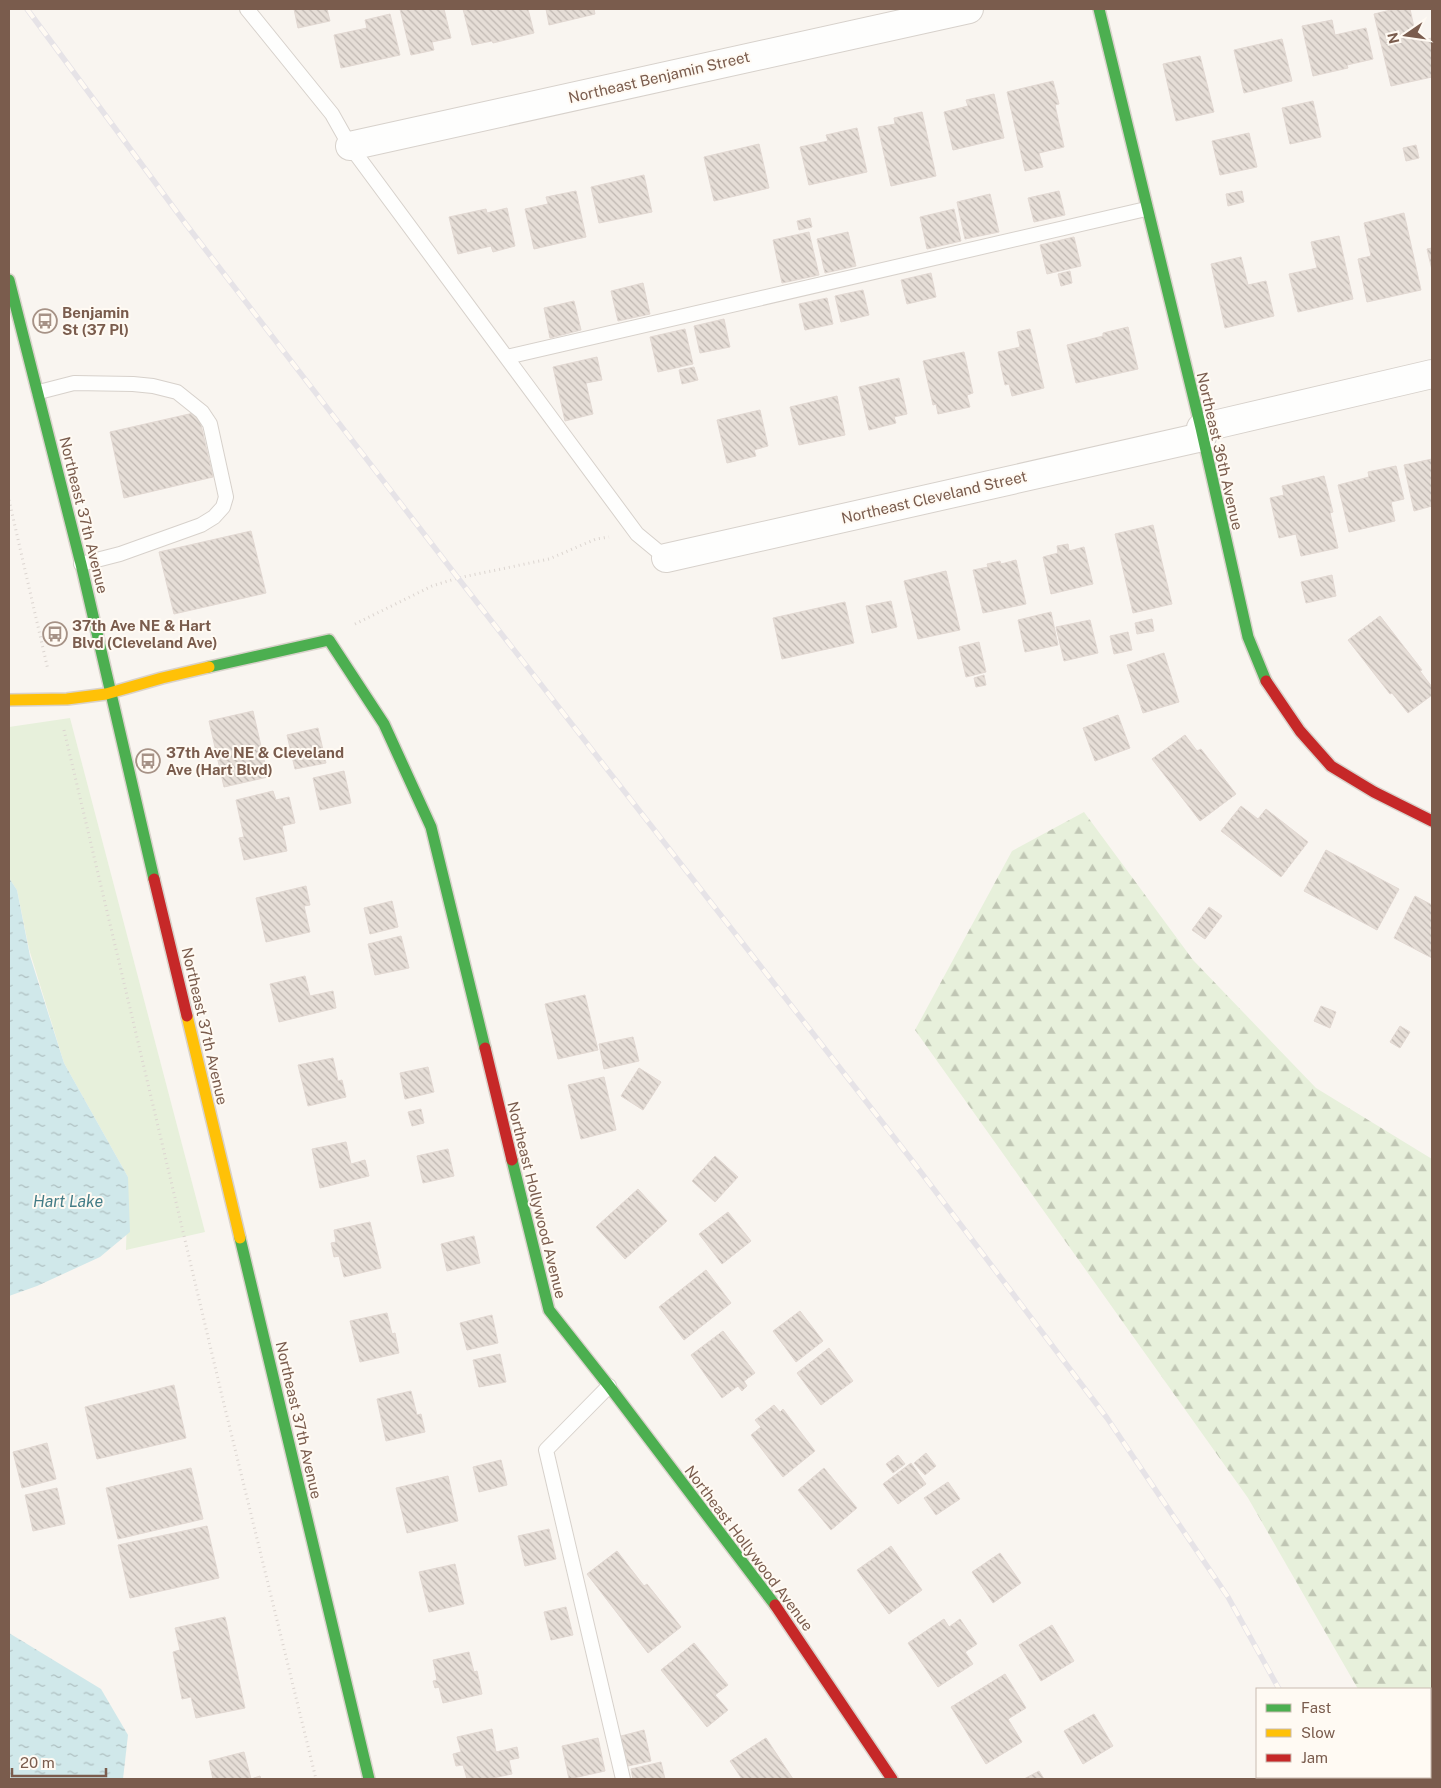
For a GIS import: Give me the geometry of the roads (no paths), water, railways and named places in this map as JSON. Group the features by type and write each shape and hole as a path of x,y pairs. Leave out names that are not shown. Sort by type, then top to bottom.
{"street":[{"name":"Northeast Benjamin Street","path":"350,146 969,9"},
{"name":"Northeast 36th Avenue","path":"1099,9 1248,636 1268,685 1300,732 1331,766 1374,792 1432,821"},
{"name":"Northeast 37th Avenue","path":"9,280 39,392 101,647 110,692 369,1779"},
{"name":"Northeast Cleveland Street","path":"666,558 1201,433 1432,374"},
{"name":"Northeast Hollywood Avenue","path":"110,692 150,683 162,678 329,640 384,724 431,827 549,1310 776,1606 892,1779"},
{"path":"9,700 57,700 110,692"}],"lane":[{"path":"247,9 332,114 350,146 637,534 666,558"},
{"path":"507,357 1146,209"},
{"path":"39,392 74,383 153,386 176,392 202,412 210,424 226,497 223,508 214,517 201,525 120,554 81,564"},
{"path":"609,1386 546,1450 623,1779"}],"water":[{"name":"Hart Lake","path":"9,878 17,890 30,956 64,1063 128,1177 130,1232 100,1257 37,1286 9,1296"},
{"path":"9,1633 101,1689 128,1735 123,1779 9,1779"}],"railway":[{"path":"27,9 185,223 458,578 914,1163 1107,1418 1228,1597 1278,1688"}],"place":[{"name":"Benjamin St (37 Pl)","path":"45,321"},
{"name":"37th Ave NE & Hart Blvd (Cleveland Ave)","path":"55,634"},
{"name":"37th Ave NE & Cleveland Ave (Hart Blvd)","path":"148,761"}]}
